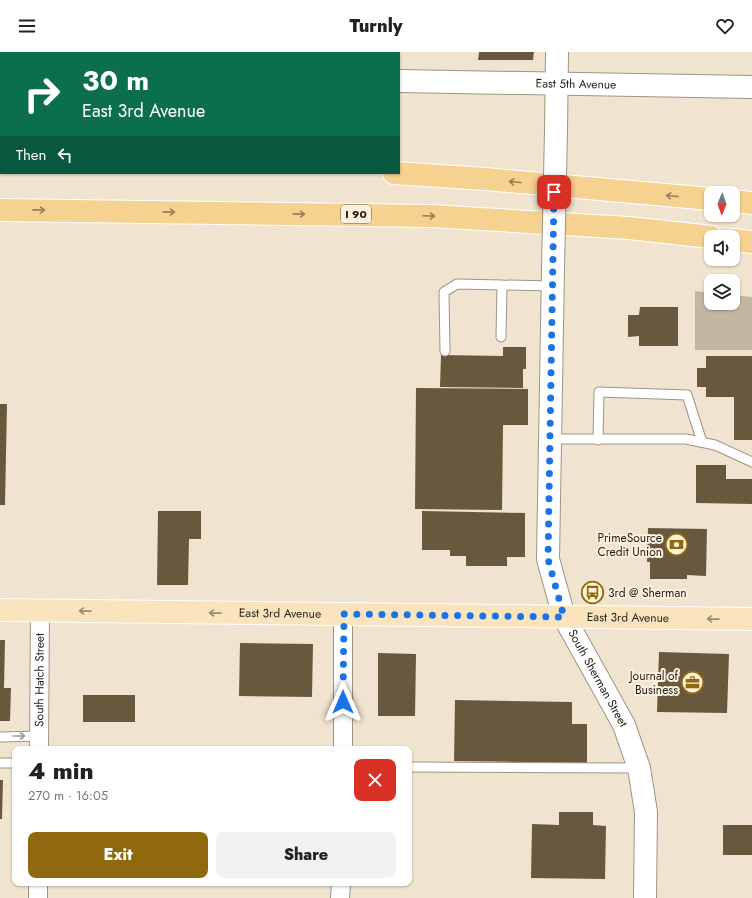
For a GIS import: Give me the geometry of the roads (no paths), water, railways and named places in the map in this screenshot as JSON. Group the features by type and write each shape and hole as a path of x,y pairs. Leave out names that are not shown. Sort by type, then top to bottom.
{"highway":[{"path":"400,173 485,179 704,198"},
{"path":"740,202 752,203"},
{"name":"I 90","path":"0,210 431,216 629,228 704,236"},
{"path":"740,241 752,242"}],"main road":[{"name":"East 3rd Avenue","path":"0,610 752,619"}],"street":[{"name":"South Sherman Street","path":"557,52 548,559 564,617 624,725 639,768 646,812 645,898"},
{"name":"East 5th Avenue","path":"400,80 752,87"},
{"name":"South Hatch Street","path":"39,743 40,610"},
{"path":"343,746 344,614"},
{"path":"38,886 38,898"},
{"path":"340,898 341,886"}],"lane":[{"path":"445,351 444,292 458,284 502,285 553,278"},
{"path":"501,337 502,285"},
{"path":"598,440 599,392 687,395 702,442"},
{"path":"550,439 686,440 715,445 752,462"},
{"path":"0,737 39,743"},
{"path":"0,763 12,763"},
{"path":"412,767 639,768"}],"place":[{"name":"PrimeSource Credit Union","path":"677,545"},
{"name":"3rd @ Sherman","path":"593,593"},
{"name":"Journal of Business","path":"693,683"}]}
